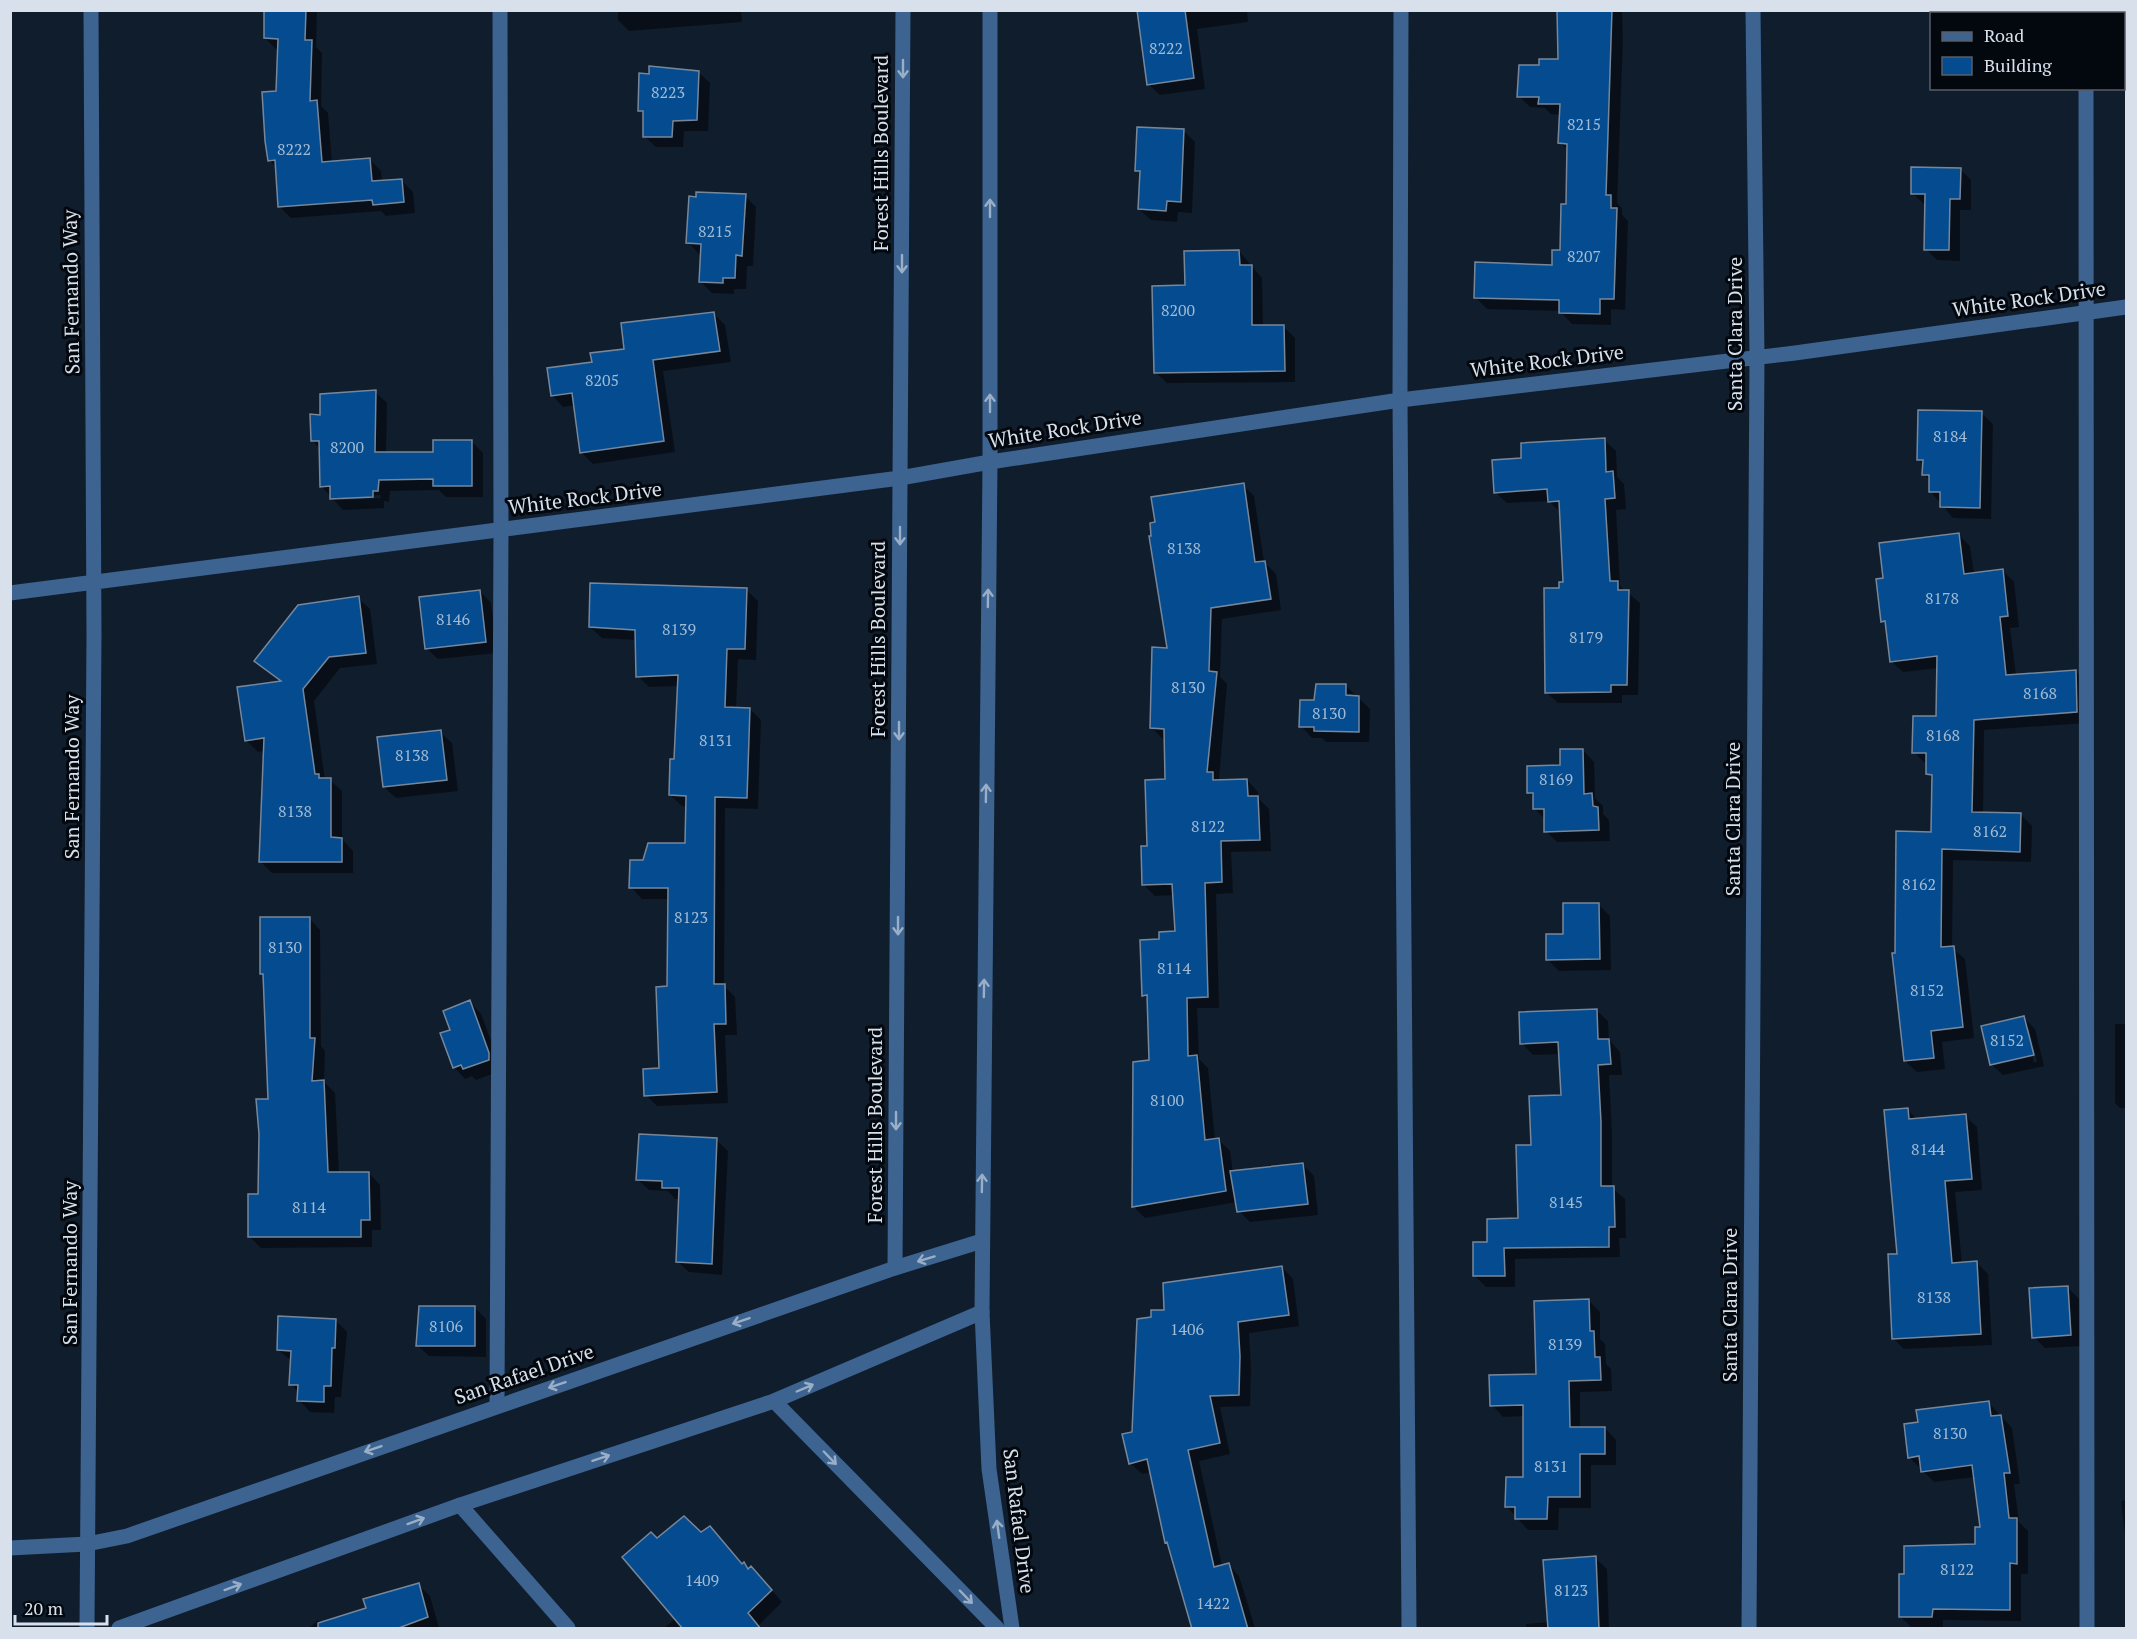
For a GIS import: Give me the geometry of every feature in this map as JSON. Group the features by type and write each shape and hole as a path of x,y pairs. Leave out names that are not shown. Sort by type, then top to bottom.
{"street":[{"name":"San Fernando Way","path":"87,1629 94,582 91,10"},
{"path":"497,1405 501,530 500,10"},
{"name":"Forest Hills Boulevard","path":"895,1268 903,10"},
{"path":"982,1241 990,462 990,10"},
{"path":"1401,10 1400,400 1409,1629"},
{"name":"Santa Clara Drive","path":"1749,1629 1757,357 1753,10"},
{"path":"2086,90 2086,1629"},
{"name":"White Rock Drive","path":"10,592 900,478 990,462 1400,400 1757,357 2127,307"},
{"name":"San Rafael Drive","path":"10,1548 87,1544 127,1536 497,1405 895,1268 982,1241 982,1312 989,1469 1012,1629"},
{"path":"119,1629 460,1505 774,1401 982,1312"},
{"path":"774,1401 997,1629"},
{"path":"460,1505 568,1629"}],"building":[{"path":"264,10 306,10 305,40 312,40 310,101 317,100 322,162 370,158 372,181 402,179 404,202 373,205 372,200 278,207 275,160 268,161 265,141 262,92 276,91 278,39 264,38"},
{"path":"1137,10 1185,10 1194,78 1147,85"},
{"path":"1557,10 1612,10 1606,195 1611,195 1611,208 1617,208 1614,299 1600,299 1600,314 1559,313 1559,300 1474,298 1475,262 1552,265 1552,250 1560,250 1561,204 1566,204 1567,144 1558,143 1560,104 1538,104 1539,97 1517,97 1519,65 1539,65 1539,59 1558,59"},
{"path":"649,66 699,71 697,120 673,121 672,137 643,137 643,111 638,111 639,73 649,74"},
{"path":"1137,127 1184,129 1181,202 1167,201 1166,211 1138,209 1140,171 1135,171"},
{"path":"1911,167 1961,168 1960,199 1950,199 1949,250 1924,250 1925,194 1911,194"},
{"path":"696,192 746,194 742,256 736,255 735,278 723,278 723,283 699,282 701,244 686,243 689,196 696,197"},
{"path":"1239,250 1240,265 1252,265 1252,325 1284,325 1285,371 1154,373 1152,286 1185,285 1184,251"},
{"path":"714,312 720,351 653,360 664,441 580,453 572,393 551,396 547,368 592,362 590,353 624,349 621,323"},
{"path":"376,390 375,452 433,452 433,440 472,440 472,486 433,486 433,479 379,480 378,491 373,491 373,497 330,499 330,486 320,487 319,441 311,441 310,414 320,415 320,394"},
{"path":"1918,410 1982,411 1980,508 1940,507 1940,492 1929,492 1929,475 1922,475 1923,460 1917,460"},
{"path":"1605,438 1606,472 1613,471 1615,498 1605,499 1610,581 1618,581 1618,590 1629,590 1627,685 1611,685 1611,692 1545,693 1544,588 1559,588 1559,582 1563,582 1559,501 1548,502 1547,489 1494,493 1492,460 1521,458 1521,443"},
{"path":"1244,483 1255,562 1265,561 1271,599 1211,608 1209,671 1217,672 1207,772 1213,772 1213,780 1247,779 1248,796 1258,796 1260,840 1221,841 1222,882 1205,883 1208,997 1187,998 1188,1056 1197,1055 1205,1140 1219,1138 1226,1191 1132,1207 1133,1062 1149,1060 1147,995 1142,996 1140,940 1159,939 1159,932 1175,931 1172,884 1142,885 1141,846 1147,846 1145,780 1165,779 1164,729 1150,728 1152,647 1167,648 1149,536 1151,536 1150,523 1155,522 1151,497"},
{"path":"1959,533 1964,574 2003,569 2008,616 2000,617 2006,675 2076,670 2077,712 1974,720 1972,812 2021,813 2020,852 1942,849 1941,947 1954,946 1963,1027 1931,1031 1934,1058 1904,1061 1892,953 1895,953 1896,831 1931,832 1932,775 1926,774 1926,753 1912,753 1913,716 1936,716 1937,656 1890,662 1885,621 1881,622 1876,579 1883,578 1879,543"},
{"path":"590,583 747,588 745,649 727,649 725,707 750,708 747,798 715,797 714,984 725,984 726,1024 714,1024 717,1092 644,1096 643,1069 659,1068 656,987 667,986 668,888 629,888 630,860 643,860 648,843 685,843 686,796 669,795 670,759 674,759 678,675 636,677 635,630 589,627"},
{"path":"480,590 486,642 425,649 419,597"},
{"path":"359,596 366,653 329,657 303,689 315,774 319,774 319,778 331,778 331,837 342,838 342,862 259,862 264,738 245,741 237,687 281,681 254,661 298,605"},
{"path":"1316,684 1346,684 1346,695 1359,696 1359,732 1314,731 1314,727 1299,727 1300,700 1314,700"},
{"path":"441,730 447,780 383,787 377,737"},
{"path":"1560,749 1583,749 1584,794 1592,793 1593,806 1598,807 1599,830 1544,832 1544,809 1533,809 1533,793 1527,793 1527,766 1560,765"},
{"path":"1563,903 1599,903 1600,959 1546,960 1546,934 1563,934"},
{"path":"260,917 310,917 310,1038 315,1038 312,1081 324,1080 328,1172 369,1172 370,1220 361,1220 361,1237 248,1237 248,1194 258,1194 259,1134 256,1099 268,1099 263,974 260,974"},
{"path":"470,1000 489,1053 489,1060 463,1069 461,1065 453,1068 440,1033 450,1030 443,1011"},
{"path":"1597,1009 1598,1039 1609,1039 1611,1064 1598,1065 1601,1186 1614,1186 1615,1227 1609,1227 1609,1247 1504,1248 1505,1276 1473,1276 1473,1242 1487,1242 1487,1219 1518,1218 1516,1145 1531,1145 1529,1096 1561,1095 1558,1042 1520,1044 1519,1012"},
{"path":"2024,1016 2034,1055 1990,1065 1981,1026"},
{"path":"1908,1108 1909,1119 1966,1114 1972,1179 1945,1181 1952,1263 1977,1261 1981,1334 1892,1339 1888,1254 1897,1254 1884,1110"},
{"path":"639,1134 717,1138 712,1264 676,1262 679,1188 662,1188 662,1181 636,1180"},
{"path":"1303,1163 1308,1204 1237,1212 1230,1171"},
{"path":"1282,1266 1289,1315 1238,1322 1239,1395 1210,1396 1220,1443 1188,1450 1214,1567 1229,1563 1248,1629 1192,1629 1167,1542 1165,1543 1147,1459 1129,1464 1122,1434 1132,1432 1137,1319 1151,1317 1151,1310 1164,1310 1163,1283"},
{"path":"2068,1286 2071,1335 2032,1338 2029,1288"},
{"path":"1589,1299 1590,1331 1594,1331 1595,1357 1600,1357 1601,1380 1569,1381 1570,1427 1605,1427 1605,1454 1580,1454 1580,1497 1548,1497 1547,1519 1515,1519 1515,1507 1505,1507 1506,1477 1523,1477 1523,1405 1490,1406 1489,1375 1536,1374 1534,1301"},
{"path":"419,1306 475,1306 475,1346 416,1346"},
{"path":"278,1316 336,1319 335,1348 332,1348 331,1386 324,1386 324,1402 297,1401 298,1385 289,1385 291,1351 277,1350"},
{"path":"1989,1401 1991,1416 2001,1415 2010,1473 2004,1473 2009,1518 2017,1518 2017,1564 2010,1563 2010,1610 1933,1609 1932,1617 1899,1617 1899,1574 1904,1574 1904,1546 1975,1544 1975,1527 1980,1527 1972,1465 1921,1472 1919,1456 1908,1458 1904,1424 1918,1422 1916,1410"},
{"path":"684,1516 701,1532 710,1526 742,1564 744,1562 748,1569 751,1566 772,1590 748,1613 761,1629 683,1629 622,1557 651,1532 657,1538"},
{"path":"1596,1556 1599,1629 1548,1629 1543,1560"},
{"path":"419,1583 428,1617 396,1629 318,1629 318,1623 366,1608 363,1599"}]}
